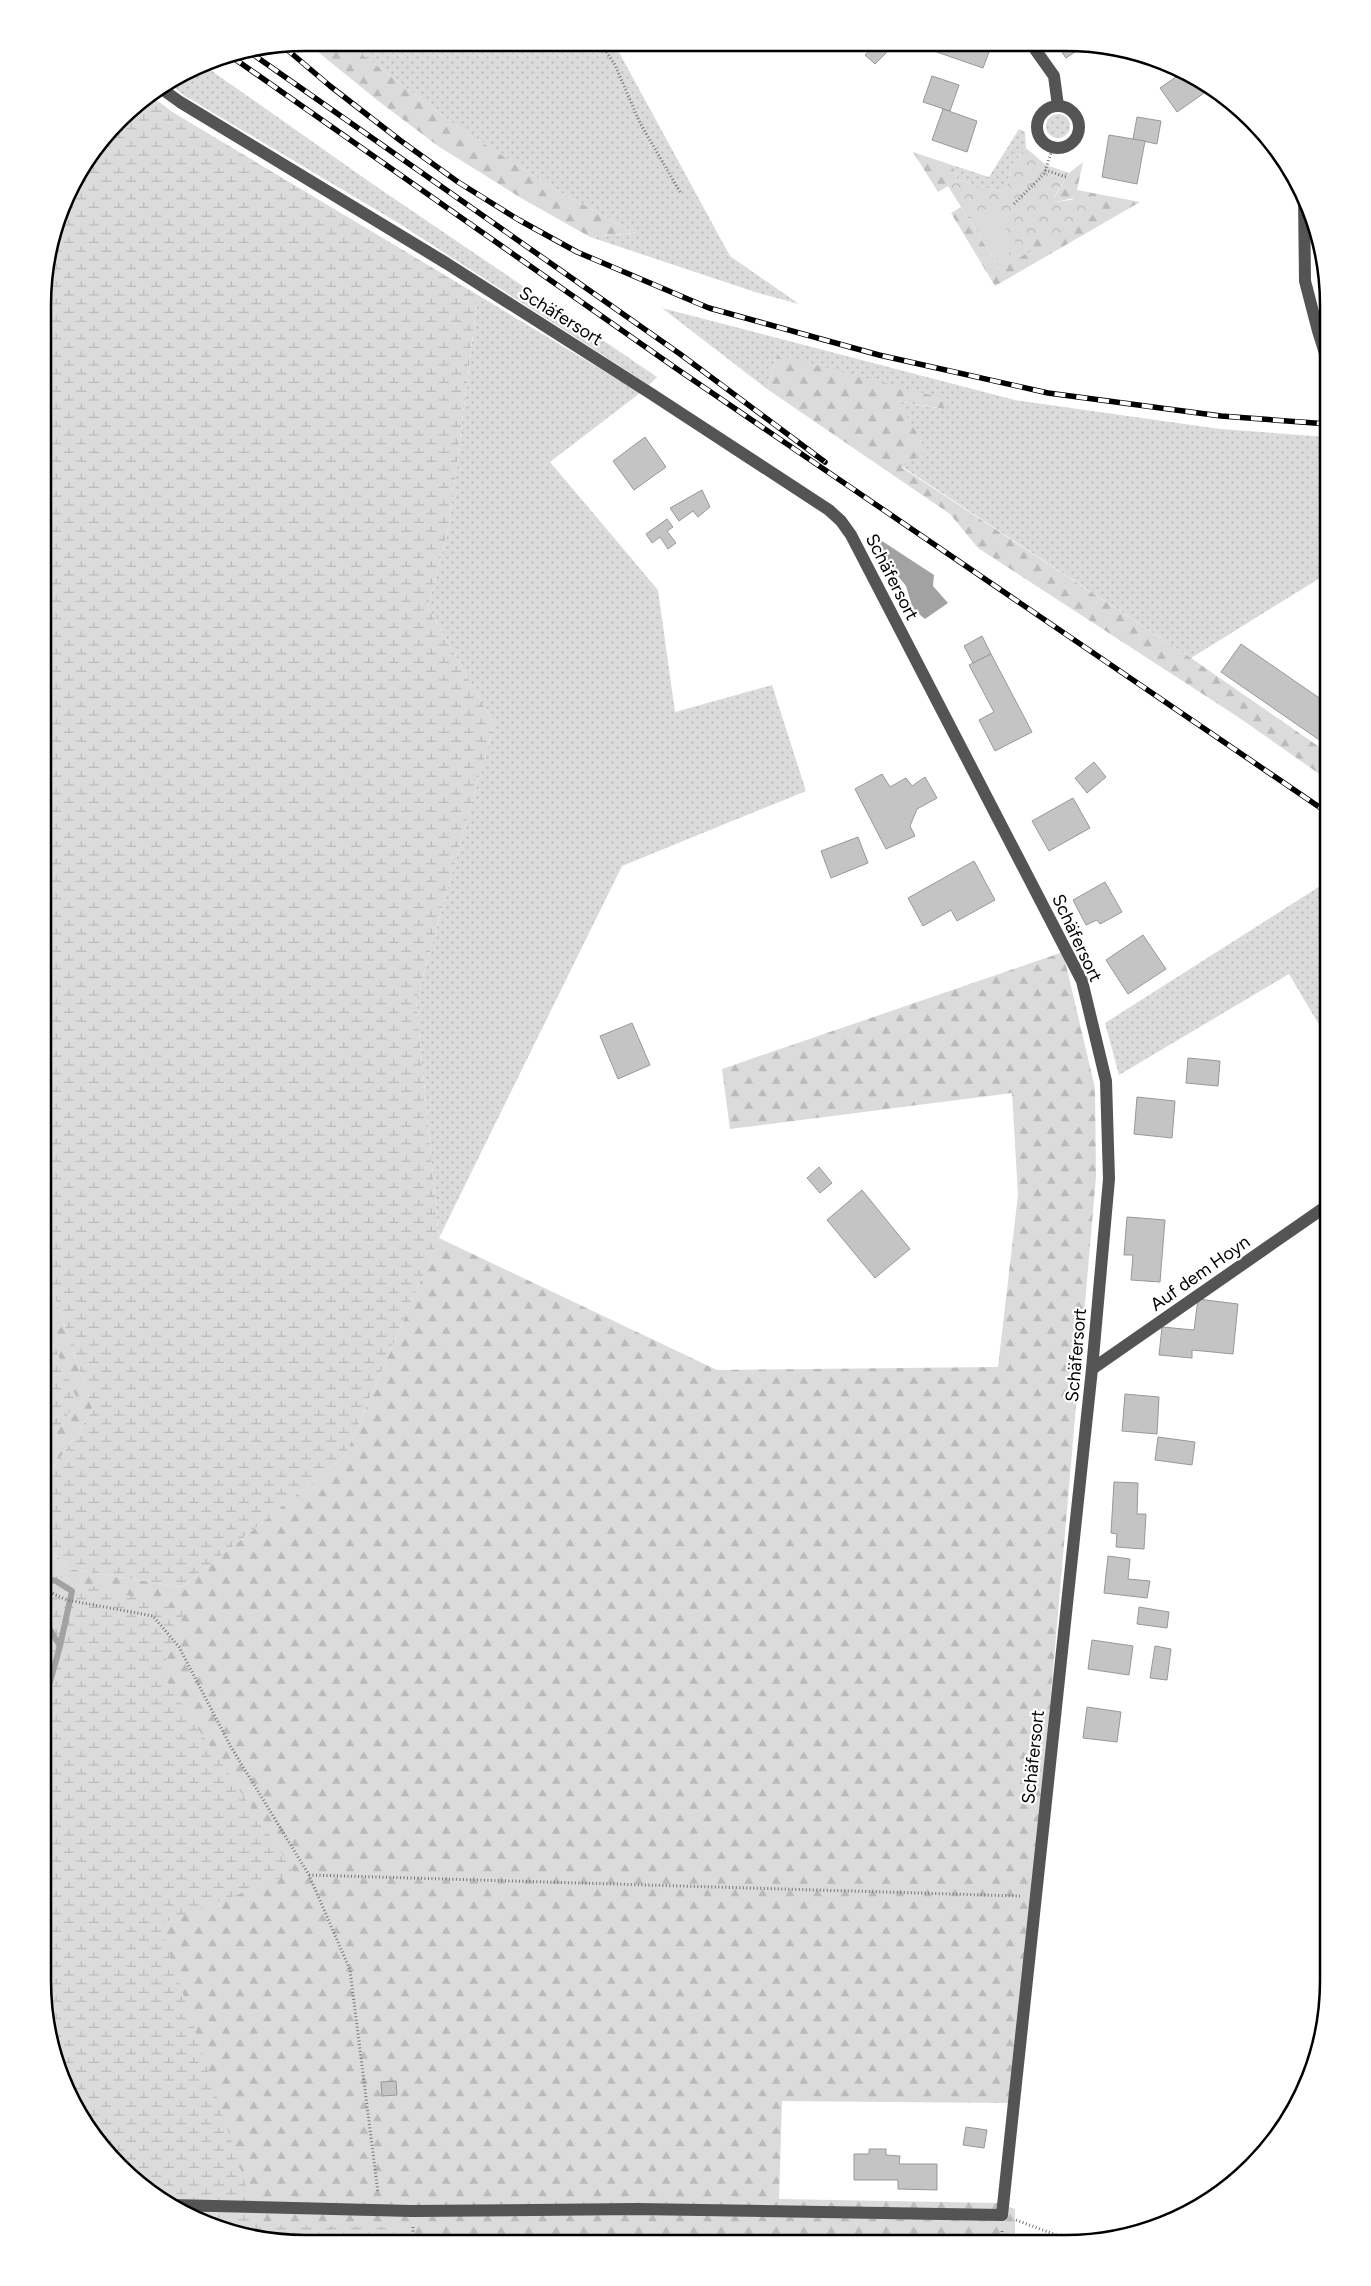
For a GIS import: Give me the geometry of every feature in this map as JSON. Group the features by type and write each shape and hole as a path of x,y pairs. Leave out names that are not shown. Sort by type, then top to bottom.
{"street":[{"path":"1036,51 1054,76 1058,106"},
{"name":"Schäfersort","path":"167,92 418,246 642,388 828,510 841,521 851,535 1082,981 1106,1081 1109,1179 1092,1369 1002,2215"},
{"path":"1058,106 1067,108 1074,113 1079,129 1076,138 1070,144 1054,147 1045,144 1037,129 1038,120 1042,112 1058,106"},
{"path":"1305,219 1306,281 1320,337"},
{"name":"Auf dem Hoyn","path":"1092,1369 1320,1211"},
{"path":"186,2205 412,2211 637,2209 1002,2215"}],"path":[{"path":"605,51 615,65 640,123 680,192"},
{"path":"1014,204 1046,170 1054,147"},
{"path":"1046,170 1066,177"},
{"path":"51,1593 78,1603 153,1616 179,1647 231,1747 309,1874 350,1970 380,2209"},
{"path":"309,1874 1036,1896"},
{"path":"1002,2215 1056,2235"}],"green space":[{"path":"317,51 358,51 455,125 551,187 635,233 590,237 521,198 438,146"},
{"path":"358,51 618,51 730,256 799,304 755,292 590,237 635,233 551,187 455,125"},
{"path":"211,70 374,185 657,377 649,385 400,224 185,96 174,87"},
{"path":"156,100 174,113 478,295 449,526 428,607 494,724 416,1001 439,1238 345,1456 182,1587 70,1569 51,1550 51,1471 93,1410 51,1289 51,305 53,272 65,223 85,178 114,138 138,114"},
{"path":"1058,114 1063,115 1069,121 1069,131 1063,137 1058,138 1053,137 1047,131 1046,126 1047,121 1053,115"},
{"path":"1019,129 1025,132 1026,148 1012,165 1006,190 1001,192 958,180 952,165 989,177"},
{"path":"1026,148 1046,165 1069,173 1054,197 1056,202 1084,198 1093,215 1051,239 1035,233 1031,251 1000,269 948,186 958,180 1001,192 1006,190 1012,165"},
{"path":"913,152 952,165 958,180 938,192"},
{"path":"1083,162 1077,190 1140,202 995,286 951,213 961,207 1000,269 1035,233 1074,198 1056,202 1054,198 1069,173"},
{"path":"992,205 1018,247 996,261 970,218"},
{"path":"478,295 640,393 550,462 658,590 675,712 772,685 806,791 622,866 439,1238 416,1001 494,724 428,607 449,526"},
{"path":"662,308 1015,400 1220,429 1320,436 1320,578 1191,658 901,466 897,401 943,409 777,355 767,389"},
{"path":"777,355 942,398 944,409 898,401 927,451 901,467 1191,658 1320,747 1320,774 1238,717 978,548 950,514 767,389"},
{"path":"1320,886 1320,1026 1289,974 1119,1075 1105,1023"},
{"path":"1063,952 1095,1088 1096,1177 1034,1889 1011,2103 782,2101 779,2199 999,2203 1015,2209 1015,2235 305,2235 255,2230 223,2221 193,2209 164,2192 138,2172 114,2148 94,2122 77,2093 65,2063 56,2031 51,1981 51,1550 70,1569 182,1587 345,1456 439,1238 717,1370 998,1367 1018,1195 1012,1093 730,1129 722,1069"},
{"path":"51,1289 54,1294 93,1410 51,1471"},
{"path":"51,1338 77,1399 51,1441"},
{"path":"51,1569 60,1577 185,1611 161,1673 295,1873 160,1924 259,2225 396,2227 396,2235 272,2233 239,2226 193,2209 164,2192 138,2172 114,2148 94,2122 77,2093 65,2063 56,2031 51,1981"}],"shaded area":[{"path":"882,541 934,575 933,586 948,603 925,619 913,609 906,586 877,550 877,544"}],"building":[{"path":"869,51 888,51 875,64 865,55"},
{"path":"934,51 989,51 983,68"},
{"path":"1061,51 1075,52 1066,58"},
{"path":"932,76 959,85 950,111 923,102"},
{"path":"1177,76 1205,93 1177,112 1160,88"},
{"path":"943,109 977,121 967,152 932,140"},
{"path":"1137,117 1161,121 1157,144 1133,139"},
{"path":"1109,135 1145,141 1137,184 1102,177"},
{"path":"645,437 666,467 634,490 613,461"},
{"path":"702,490 710,507 698,517 693,511 679,521 670,508"},
{"path":"667,519 673,527 667,531 676,543 668,549 660,537 652,543 646,534"},
{"path":"982,636 991,654 973,663 964,646"},
{"path":"1241,644 1320,698 1320,740 1221,672"},
{"path":"991,654 1032,732 995,751 979,720 994,712 969,665"},
{"path":"1094,762 1106,777 1087,793 1075,778"},
{"path":"882,774 890,787 906,778 912,786 925,777 937,798 917,809 910,826 915,836 886,849 855,789"},
{"path":"1073,798 1090,828 1049,851 1032,821"},
{"path":"858,837 868,863 831,878 821,851"},
{"path":"974,861 995,900 957,921 951,910 923,926 908,898"},
{"path":"1105,882 1122,912 1100,924 1097,920 1086,925 1073,900"},
{"path":"1143,935 1166,969 1128,994 1106,960"},
{"path":"632,1023 650,1065 618,1079 600,1036"},
{"path":"1188,1058 1220,1061 1218,1086 1186,1083"},
{"path":"1137,1097 1175,1101 1172,1138 1134,1134"},
{"path":"819,1167 832,1183 820,1193 807,1178"},
{"path":"862,1190 910,1249 875,1278 827,1220"},
{"path":"1127,1217 1165,1220 1160,1282 1131,1280 1133,1255 1124,1255"},
{"path":"1198,1299 1238,1304 1233,1354 1192,1350 1192,1358 1159,1355 1162,1327 1194,1330"},
{"path":"1125,1394 1159,1397 1157,1434 1122,1431"},
{"path":"1158,1437 1195,1442 1192,1465 1155,1460"},
{"path":"1114,1482 1138,1483 1137,1514 1146,1514 1144,1549 1116,1547 1117,1534 1111,1533"},
{"path":"1108,1556 1130,1559 1128,1579 1150,1581 1147,1598 1104,1593"},
{"path":"1139,1607 1169,1612 1167,1628 1137,1624"},
{"path":"1092,1640 1133,1646 1129,1675 1088,1669"},
{"path":"1155,1646 1171,1649 1167,1680 1150,1678"},
{"path":"1087,1707 1121,1712 1117,1742 1083,1738"},
{"path":"396,2081 397,2095 382,2096 381,2082"},
{"path":"966,2127 987,2130 984,2148 963,2145"},
{"path":"869,2149 886,2149 886,2155 900,2156 899,2164 937,2164 937,2190 898,2189 898,2180 854,2180 854,2154 869,2154"}],"waterway":[{"path":"51,1580 72,1591 60,1646"},
{"path":"51,1631 60,1646 51,1678"}],"railway":[{"path":"290,52 401,141 458,182 519,220 577,252 709,308 879,355 1048,393 1221,416 1320,423"},
{"path":"255,56 680,354 825,462"},
{"path":"237,61 677,369 1320,808"}]}
